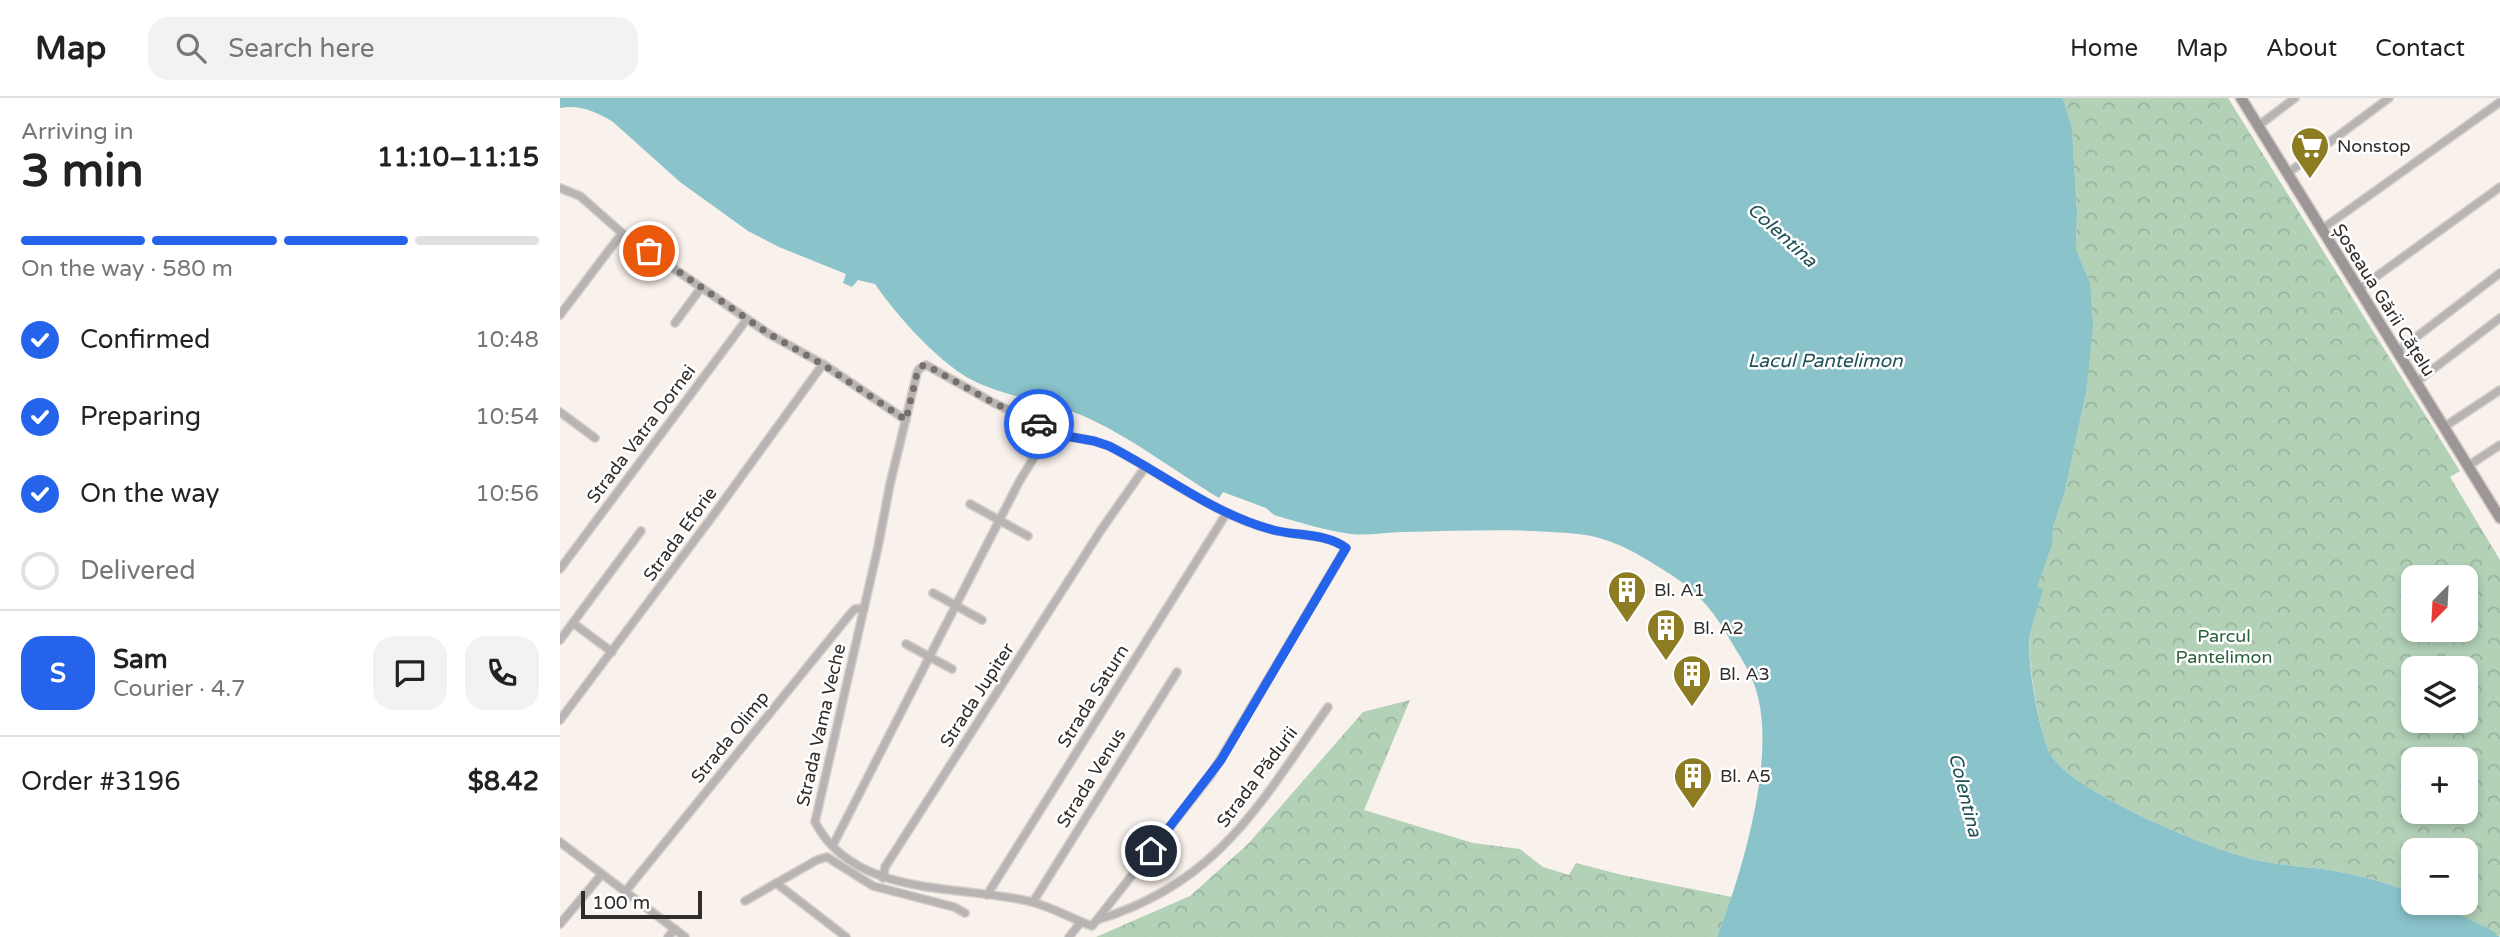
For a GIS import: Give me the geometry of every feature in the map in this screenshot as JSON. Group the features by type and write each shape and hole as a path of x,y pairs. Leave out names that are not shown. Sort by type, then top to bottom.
{"main road":[{"name":"Șoseaua Gării Cățelu","path":"2241,98 2500,518"}],"street":[{"path":"2258,126 2295,98"},
{"path":"2288,173 2389,98"},
{"path":"2322,229 2500,102"},
{"path":"2359,289 2500,187"},
{"path":"560,188 580,196 622,233 747,319 822,364 906,420"},
{"path":"560,315 622,233"},
{"path":"2398,352 2500,273"},
{"path":"675,323 701,288"},
{"path":"2416,382 2500,318"},
{"name":"Strada Vatra Dornei","path":"560,569 747,319"},
{"name":"Strada Eforie","path":"560,720 822,364"},
{"name":"Strada Vama Veche","path":"1049,433 1038,424 926,365 917,373 815,819 817,826 833,845 856,865 883,878 1033,902 1081,922 1094,923"},
{"path":"2444,427 2500,390"},
{"path":"560,412 594,438"},
{"path":"833,845 999,520 1049,433 1094,441 1146,466 1226,514 1274,531 1331,540 1346,548 1211,775 1094,923"},
{"path":"2468,466 2500,445"},
{"name":"Strada Jupiter","path":"883,878 885,867 1101,530 1146,466"},
{"path":"970,505 1028,536"},
{"name":"Strada Saturn","path":"987,895 1226,514"},
{"path":"560,640 641,531"},
{"path":"933,593 982,620"},
{"name":"Strada Olimp","path":"625,892 851,613 855,609 864,608"},
{"path":"573,623 612,652"},
{"path":"905,644 952,669"},
{"name":"Strada Venus","path":"1033,902 1177,671"},
{"name":"Strada Pădurii","path":"1094,923 1165,891 1215,855 1247,821 1328,707"},
{"path":"560,842 685,937"},
{"path":"745,901 827,857 873,886 954,907 965,913"},
{"path":"560,924 602,874"},
{"path":"776,883 846,937"},
{"path":"1069,937 1081,922"},
{"path":"668,937 675,929"}],"green space":[{"name":"Parcul Pantelimon","path":"2063,98 2228,98 2460,471 2450,477 2500,560 2500,936 2459,915 2478,915 2478,838 2401,838 2401,889 2353,875 2252,859 2205,843 2113,802 2064,770 2051,755 2038,714 2032,679 2030,636 2042,589 2036,588 2065,491 2086,393 2090,283 2076,249 2077,212 2072,129"},
{"path":"1410,700 1364,810 1473,843 1520,849 1543,867 1569,875 1576,863 1732,897 1717,937 1096,937 1190,896 1248,844 1363,712"}],"water":[{"name":"Lacul Pantelimon","path":"560,98 2063,98 2072,128 2077,212 2076,249 2090,283 2093,326 2086,393 2065,491 2053,528 2052,545 2037,587 2043,589 2030,635 2034,696 2051,755 2064,770 2086,786 2175,831 2252,859 2340,872 2390,885 2401,889 2401,915 2460,915 2500,937 1717,937 1737,881 1754,815 1762,748 1761,717 1751,678 1725,631 1704,602 1676,578 1624,547 1590,536 1513,530 1351,534 1274,515 1266,508 1223,492 1219,498 1099,423 1068,410 991,388 964,375 921,340 875,284 858,280 852,287 843,283 846,274 779,247 748,231 680,182 613,122 588,110 560,108"}],"way so far":[{"path":"649,251 769,334 822,364 906,420 917,373 926,365 992,402 1039,424"}],"place":[{"name":"Nonstop","path":"2310,180"},
{"name":"Bl. A1","path":"1627,624"},
{"name":"Bl. A2","path":"1666,662"},
{"name":"Bl. A3","path":"1692,708"},
{"name":"Bl. A5","path":"1693,810"}],"route":[{"path":"1039,424 1049,433 1109,446 1226,514 1274,531 1331,540 1346,548 1221,760 1151,851"}],"water label":[{"name":"Colentina","path":"1782,235"},
{"name":"Colentina","path":"1965,795"}]}
